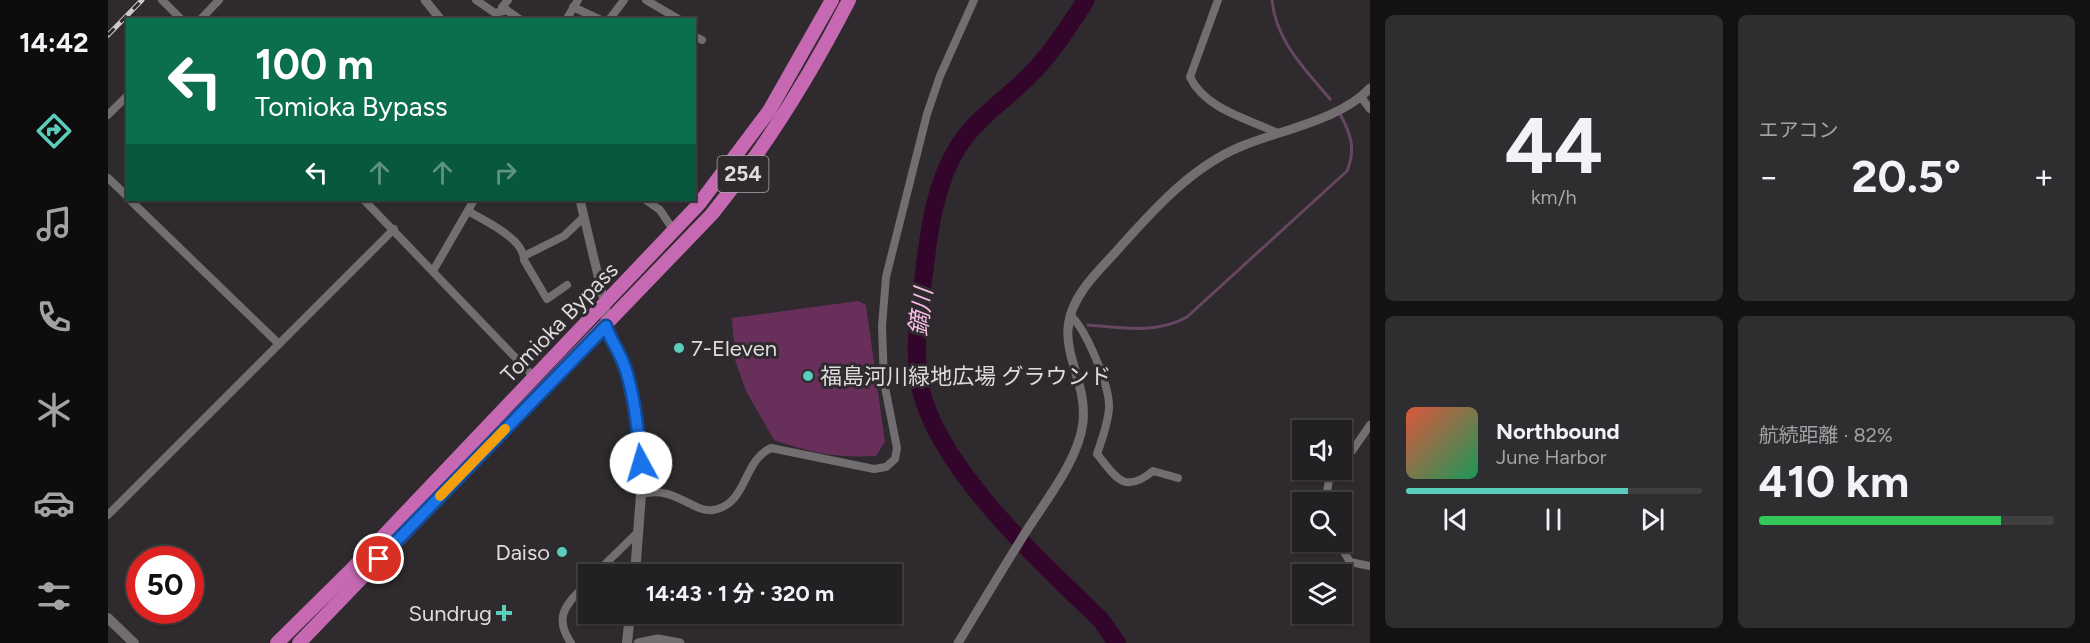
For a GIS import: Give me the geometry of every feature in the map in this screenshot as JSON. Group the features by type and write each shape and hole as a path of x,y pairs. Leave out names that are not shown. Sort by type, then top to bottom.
{"highway":[{"name":"Tomioka Bypass","path":"277,643 350,571 699,204 751,138 832,0"},
{"name":"Tomioka Bypass","path":"299,643 701,226 746,171 788,109 849,0"}],"main road":[{"path":"605,305 606,326 611,341 623,361 640,443 642,494 636,564"},
{"path":"108,618 134,643"},
{"path":"627,643 629,624"}],"street":[{"path":"162,0 180,18"},
{"path":"202,18 219,0"},
{"path":"425,0 439,18"},
{"path":"476,0 495,13 507,10"},
{"path":"508,0 502,7 518,18"},
{"path":"610,18 624,0"},
{"path":"646,0 677,18"},
{"path":"642,494 649,492 676,495 701,509 714,510 738,497 752,463 771,448 874,469 886,467 895,459 897,448 884,382 882,326 886,277 927,114 940,76 974,0"},
{"path":"1218,0 1190,77 1194,86 1214,103 1278,133"},
{"path":"567,18 576,3 598,18"},
{"path":"499,18 507,10"},
{"path":"958,643 1076,449 1081,432 1082,400 1068,347 1070,315 1085,287 1161,201 1209,163 1240,146 1341,108 1361,98 1370,88"},
{"path":"108,115 126,97"},
{"path":"1361,98 1370,109"},
{"path":"108,178 126,195"},
{"path":"132,201 279,344"},
{"path":"365,201 534,377"},
{"path":"433,271 473,201"},
{"path":"580,201 605,305"},
{"path":"647,201 660,210 674,231"},
{"path":"468,211 513,241 524,256 547,299 567,285"},
{"path":"524,256 564,236 584,217"},
{"path":"108,515 394,229"},
{"path":"1070,315 1087,336 1108,393 1107,424 1097,454 1119,480 1127,483 1139,482 1153,471 1178,478"},
{"path":"1352,451 1370,424"},
{"path":"605,564 639,531"},
{"path":"1344,552 1350,562 1370,566"},
{"path":"571,643 562,627 562,617 578,593"},
{"path":"638,643 658,639 680,643"}],"shaded area":[{"name":"福島河川緑地広場 グラウンド","path":"858,301 866,305 885,442 876,456 849,456 824,454 774,440 746,391 735,360 732,318"}],"waterway":[{"name":"鏑川","path":"1086,0 1043,61 973,128 950,161 938,192 931,224 919,315 917,358 920,386 930,417 947,449 969,481 1022,542 1101,620 1117,643"},
{"path":"1272,0 1285,41 1301,65 1330,99"},
{"path":"1088,325 1151,328 1164,326 1187,317 1347,171 1352,149 1347,128 1340,114"}],"railway":[{"path":"108,35 142,0"}],"slow traffic":[{"path":"440,496 505,429"}],"place":[{"name":"7-Eleven","path":"679,348"},
{"name":"福島河川緑地広場 グラウンド","path":"808,376"},
{"name":"Daiso","path":"562,552"},
{"name":"Sundrug","path":"504,613"}],"route":[{"path":"379,559 606,326 611,341 623,361 637,425 641,463"}]}
